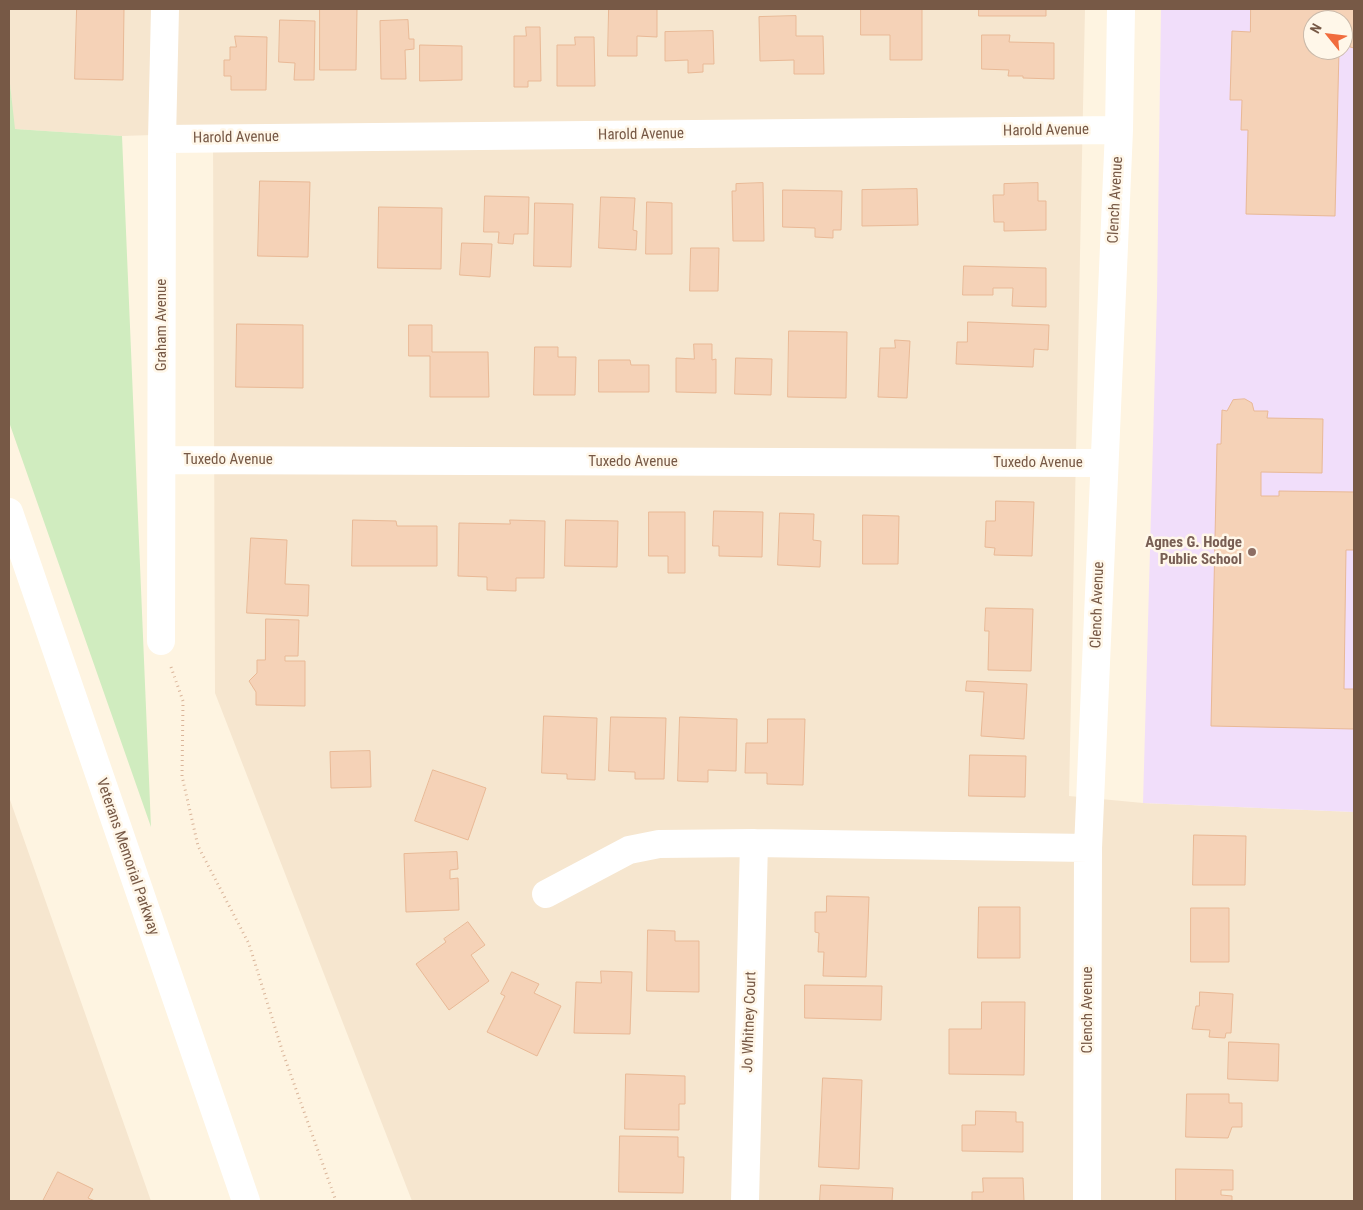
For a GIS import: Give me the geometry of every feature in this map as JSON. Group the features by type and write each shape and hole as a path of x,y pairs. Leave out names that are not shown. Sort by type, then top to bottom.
{"street":[{"name":"Graham Avenue","path":"161,641 162,139 165,9"},
{"name":"Clench Avenue","path":"1087,1201 1088,848 1103,463 1119,130 1121,9"},
{"name":"Harold Avenue","path":"162,139 1119,130"},
{"name":"Tuxedo Avenue","path":"162,460 1103,463"},
{"name":"Veterans Memorial Parkway","path":"9,512 246,1201"},
{"path":"546,894 629,850 659,844 754,843 1088,848"},
{"name":"Jo Whitney Court","path":"745,1201 754,843"}],"path":[{"path":"161,641 183,701 182,776 198,846 249,944 283,1053 336,1201"}],"shaded area":[{"path":"9,9 1085,9 1069,796 1143,803 1354,812 1354,1201 412,1201 215,693 213,133 122,136 14,129 9,75"},
{"name":"Agnes G. Hodge Public School","path":"1161,9 1354,9 1354,812 1143,803 1157,297"},
{"path":"9,797 151,1201 9,1201"}],"green space":[{"path":"9,75 15,129 122,136 151,827 9,422"}],"building":[{"path":"77,9 124,9 123,80 75,79"},
{"path":"320,9 357,9 356,70 320,70"},
{"path":"609,9 657,9 657,37 637,36 637,56 608,56"},
{"path":"861,9 922,9 922,60 890,60 890,35 861,35"},
{"path":"979,9 1046,9 1046,16 979,16"},
{"path":"1251,9 1354,9 1354,48 1353,10 1303,10 1303,60 1339,60 1335,216 1246,214 1248,130 1241,130 1242,100 1230,100 1232,31 1250,32"},
{"path":"796,16 796,36 823,36 824,74 794,74 794,60 760,61 759,17"},
{"path":"280,20 315,21 314,80 294,80 295,63 279,62"},
{"path":"408,20 409,39 414,39 414,49 405,50 406,79 381,79 380,21"},
{"path":"526,27 540,27 541,81 528,81 528,87 514,87 514,36 526,36"},
{"path":"713,31 714,64 703,64 703,72 688,73 688,60 665,61 665,32"},
{"path":"982,35 1010,35 1009,42 1054,43 1054,79 1008,76 1009,70 982,69"},
{"path":"235,36 267,37 266,90 231,90 231,76 224,76 224,60 230,60 230,47 236,47"},
{"path":"575,37 594,37 595,86 557,86 557,45 575,45"},
{"path":"420,45 462,46 462,80 420,81"},
{"path":"260,181 310,182 308,257 258,256"},
{"path":"763,183 764,241 733,241 732,191 736,191 736,184"},
{"path":"1038,183 1038,201 1046,201 1046,230 1004,231 1004,222 994,222 993,195 1004,195 1004,184"},
{"path":"917,189 918,225 862,226 862,190"},
{"path":"783,190 842,191 841,230 833,230 833,238 815,237 815,228 783,227"},
{"path":"485,196 529,197 528,234 514,234 513,244 498,243 499,232 484,232"},
{"path":"601,197 635,198 633,230 637,231 636,250 599,248"},
{"path":"647,202 672,203 672,254 646,254"},
{"path":"535,203 573,204 571,267 534,266"},
{"path":"379,207 442,208 441,269 378,268"},
{"path":"462,243 492,244 490,277 460,275"},
{"path":"691,248 719,248 718,291 690,291"},
{"path":"964,266 1046,268 1046,307 1012,306 1013,288 993,288 993,295 963,295"},
{"path":"968,322 1049,325 1048,350 1034,349 1033,367 956,364 957,342 967,342"},
{"path":"237,324 303,325 303,388 236,387"},
{"path":"409,325 432,325 432,352 488,352 489,397 430,397 430,356 409,356"},
{"path":"789,331 847,332 846,398 788,397"},
{"path":"895,340 910,341 907,398 878,397 880,348 895,348"},
{"path":"694,344 712,344 712,360 716,359 716,393 676,392 676,358 694,359"},
{"path":"535,347 558,347 558,357 576,357 575,395 534,395"},
{"path":"736,358 772,359 771,395 735,394"},
{"path":"599,360 630,360 631,365 649,365 649,392 599,392"},
{"path":"1245,399 1252,403 1254,411 1268,411 1267,418 1323,419 1322,473 1261,472 1261,496 1279,496 1279,491 1354,492 1354,550 1346,550 1344,689 1354,689 1354,729 1211,726 1217,444 1221,444 1222,410 1227,411 1233,400"},
{"path":"996,501 1034,502 1032,556 994,555 995,548 985,547 986,521 995,521"},
{"path":"714,511 763,512 762,557 719,556 719,546 713,546"},
{"path":"649,512 685,512 685,573 668,573 668,556 649,556"},
{"path":"780,513 814,514 813,540 821,541 820,567 778,565"},
{"path":"863,515 899,516 898,564 863,564"},
{"path":"353,520 396,521 397,526 437,526 437,566 352,566"},
{"path":"510,520 545,521 544,578 516,578 516,591 487,590 487,577 458,576 459,523 510,524"},
{"path":"566,520 618,521 617,567 565,566"},
{"path":"251,538 287,540 285,584 309,585 308,616 247,613"},
{"path":"986,608 1033,609 1031,671 988,670 989,631 985,631"},
{"path":"266,619 299,620 298,656 285,656 285,661 305,661 305,706 256,705 256,692 249,681 257,673 257,660 265,660"},
{"path":"967,681 1027,684 1024,739 981,736 984,692 966,691"},
{"path":"544,716 597,718 595,780 567,779 567,774 542,773"},
{"path":"611,717 666,718 664,779 635,779 635,772 609,771"},
{"path":"680,717 737,719 736,771 708,770 708,782 678,781"},
{"path":"768,719 805,719 803,785 767,784 767,773 745,773 746,743 767,743"},
{"path":"370,751 371,787 331,788 330,752"},
{"path":"970,755 1026,756 1025,797 969,796"},
{"path":"433,770 486,788 468,840 415,821"},
{"path":"1194,835 1246,836 1245,885 1193,885"},
{"path":"457,852 458,869 450,870 450,879 458,878 459,910 406,912 404,854"},
{"path":"827,896 869,897 866,977 823,976 824,952 818,952 819,933 815,932 815,912 826,912"},
{"path":"979,907 1020,907 1020,958 978,958"},
{"path":"1191,908 1229,908 1229,962 1191,962"},
{"path":"468,922 485,945 471,955 489,981 449,1010 416,964 446,942 444,939"},
{"path":"648,930 675,931 675,941 699,941 699,992 647,991"},
{"path":"601,971 632,972 630,1034 574,1033 576,982 601,983"},
{"path":"512,972 539,984 534,993 561,1006 537,1056 487,1032 505,996 501,994"},
{"path":"805,985 882,986 881,1020 805,1018"},
{"path":"1200,992 1233,994 1231,1033 1226,1033 1225,1038 1209,1037 1210,1030 1192,1029 1196,1006 1199,1006"},
{"path":"982,1002 1025,1002 1024,1075 949,1074 949,1029 981,1029"},
{"path":"1229,1042 1279,1044 1278,1081 1228,1079"},
{"path":"626,1074 685,1076 685,1104 679,1104 679,1130 625,1129"},
{"path":"823,1078 862,1080 859,1169 819,1167"},
{"path":"1187,1094 1229,1094 1229,1103 1242,1103 1242,1127 1232,1127 1228,1138 1186,1137"},
{"path":"976,1111 1016,1112 1016,1122 1023,1122 1023,1152 962,1151 962,1125 975,1125"},
{"path":"620,1136 678,1137 678,1157 684,1157 683,1193 619,1192"},
{"path":"1176,1169 1233,1170 1233,1190 1221,1190 1221,1195 1232,1196 1232,1201 1176,1201"},
{"path":"58,1172 93,1189 88,1198 95,1201 43,1201"},
{"path":"983,1178 1023,1178 1024,1201 972,1201 972,1192 983,1192"},
{"path":"821,1185 893,1188 892,1201 820,1201"}],"place":[{"name":"Agnes G. Hodge Public School","path":"1252,552"}]}
